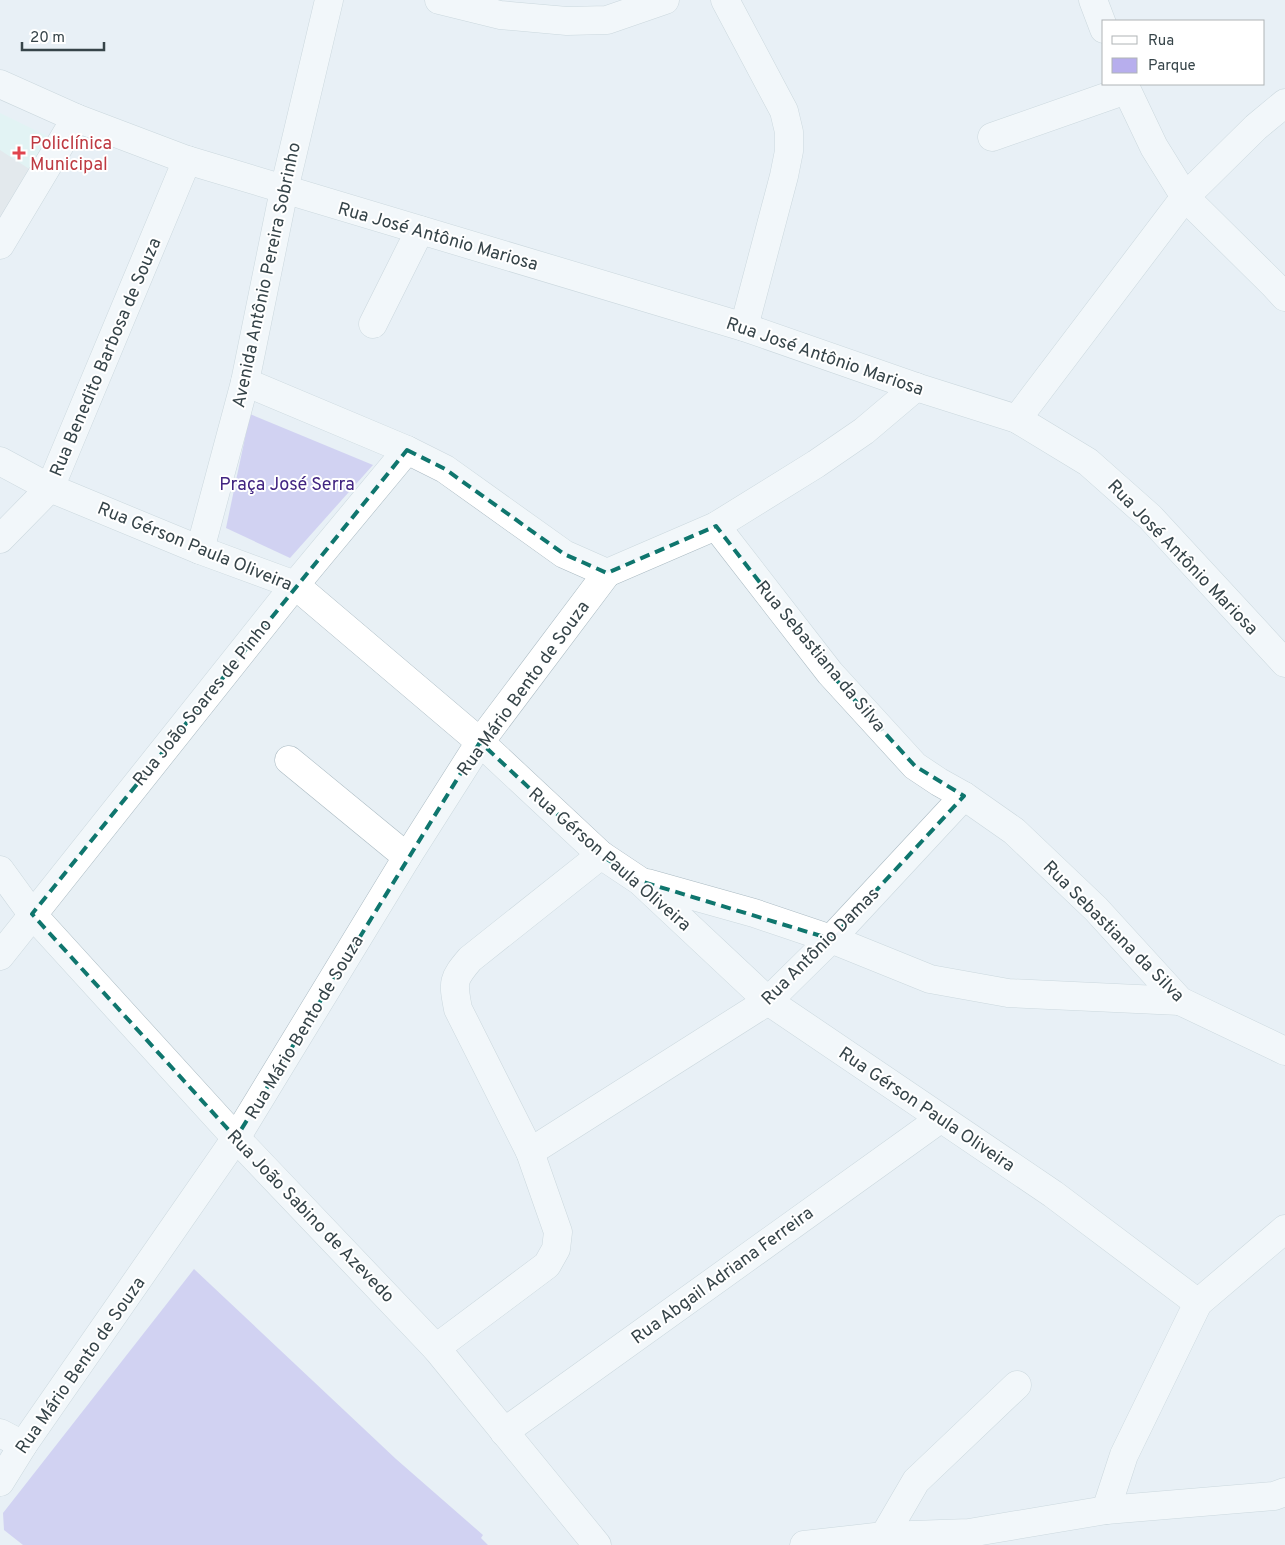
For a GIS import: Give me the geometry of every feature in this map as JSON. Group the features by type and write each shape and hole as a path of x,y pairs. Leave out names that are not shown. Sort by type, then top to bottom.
{"street":[{"name":"Avenida Antônio Pereira Sobrinho","path":"200,550 245,382 284,190 329,0"},
{"path":"439,0 500,15 568,21 607,20 665,0"},
{"path":"725,0 784,112 789,132 789,151 784,176 744,327"},
{"path":"1093,0 1102,24"},
{"name":"Rua José Antônio Mariosa","path":"0,84 76,118 187,160 744,327 916,387 1017,419 1088,462 1150,517 1285,662"},
{"path":"992,137 1125,87 1154,147 1185,197 1285,297"},
{"path":"1017,419 1185,197 1256,127 1285,103"},
{"path":"0,245 76,118"},
{"name":"Rua Benedito Barbosa de Souza","path":"0,539 50,488 187,160"},
{"path":"373,324 420,230"},
{"path":"245,382 407,450 445,469 564,554 607,573 716,526 816,464 864,431 916,387"},
{"name":"Rua João Soares de Pinho","path":"0,956 295,584 407,450"},
{"name":"Rua Gérson Paula Oliveira","path":"0,461 50,488 200,550 295,584 480,742 601,855 640,881 768,1001 1053,1194 1198,1303"},
{"name":"Rua Sebastiana da Silva","path":"716,526 830,672 915,766 964,796 1014,831 1096,909 1180,1001 1285,1051"},
{"name":"Rua Mário Bento de Souza","path":"0,1482 12,1439 236,1138 407,857 480,742 607,573"},
{"path":"289,760 407,857"},
{"name":"Rua Antônio Damas","path":"530,1152 768,1001 831,939 964,796"},
{"path":"436,1348 547,1265 556,1249 558,1232 530,1152 458,1009 454,988 456,975 470,959 601,855"},
{"name":"Rua João Sabino de Azevedo","path":"0,870 32,914 236,1138 436,1348 597,1545"},
{"path":"640,881 698,899 754,913 831,939 930,979 1008,993 1180,1001"},
{"name":"Rua Abgail Adriana Ferreira","path":"504,1432 940,1119"},
{"path":"1106,1510 1124,1455 1198,1303 1285,1228"},
{"path":"884,1536 916,1482 1017,1385"},
{"path":"804,1545 884,1536 973,1539 1106,1510 1274,1496 1285,1492"}],"highlighted area":[{"path":"407,450 445,469 564,554 607,573 716,526 830,673 915,766 964,796 831,939 640,881 601,855 480,742 236,1138 32,914"}],"shaded area":[{"name":"Policlínica Municipal","path":"0,113 47,136 31,170 0,220"},
{"path":"0,150 31,170 0,220"}],"green space":[{"name":"Praça José Serra","path":"250,414 373,465 290,558 226,528"},
{"path":"194,1269 396,1459 483,1535 481,1538 488,1545 23,1545 4,1530 3,1513"}],"place":[{"name":"Policlínica Municipal","path":"19,153"}]}
